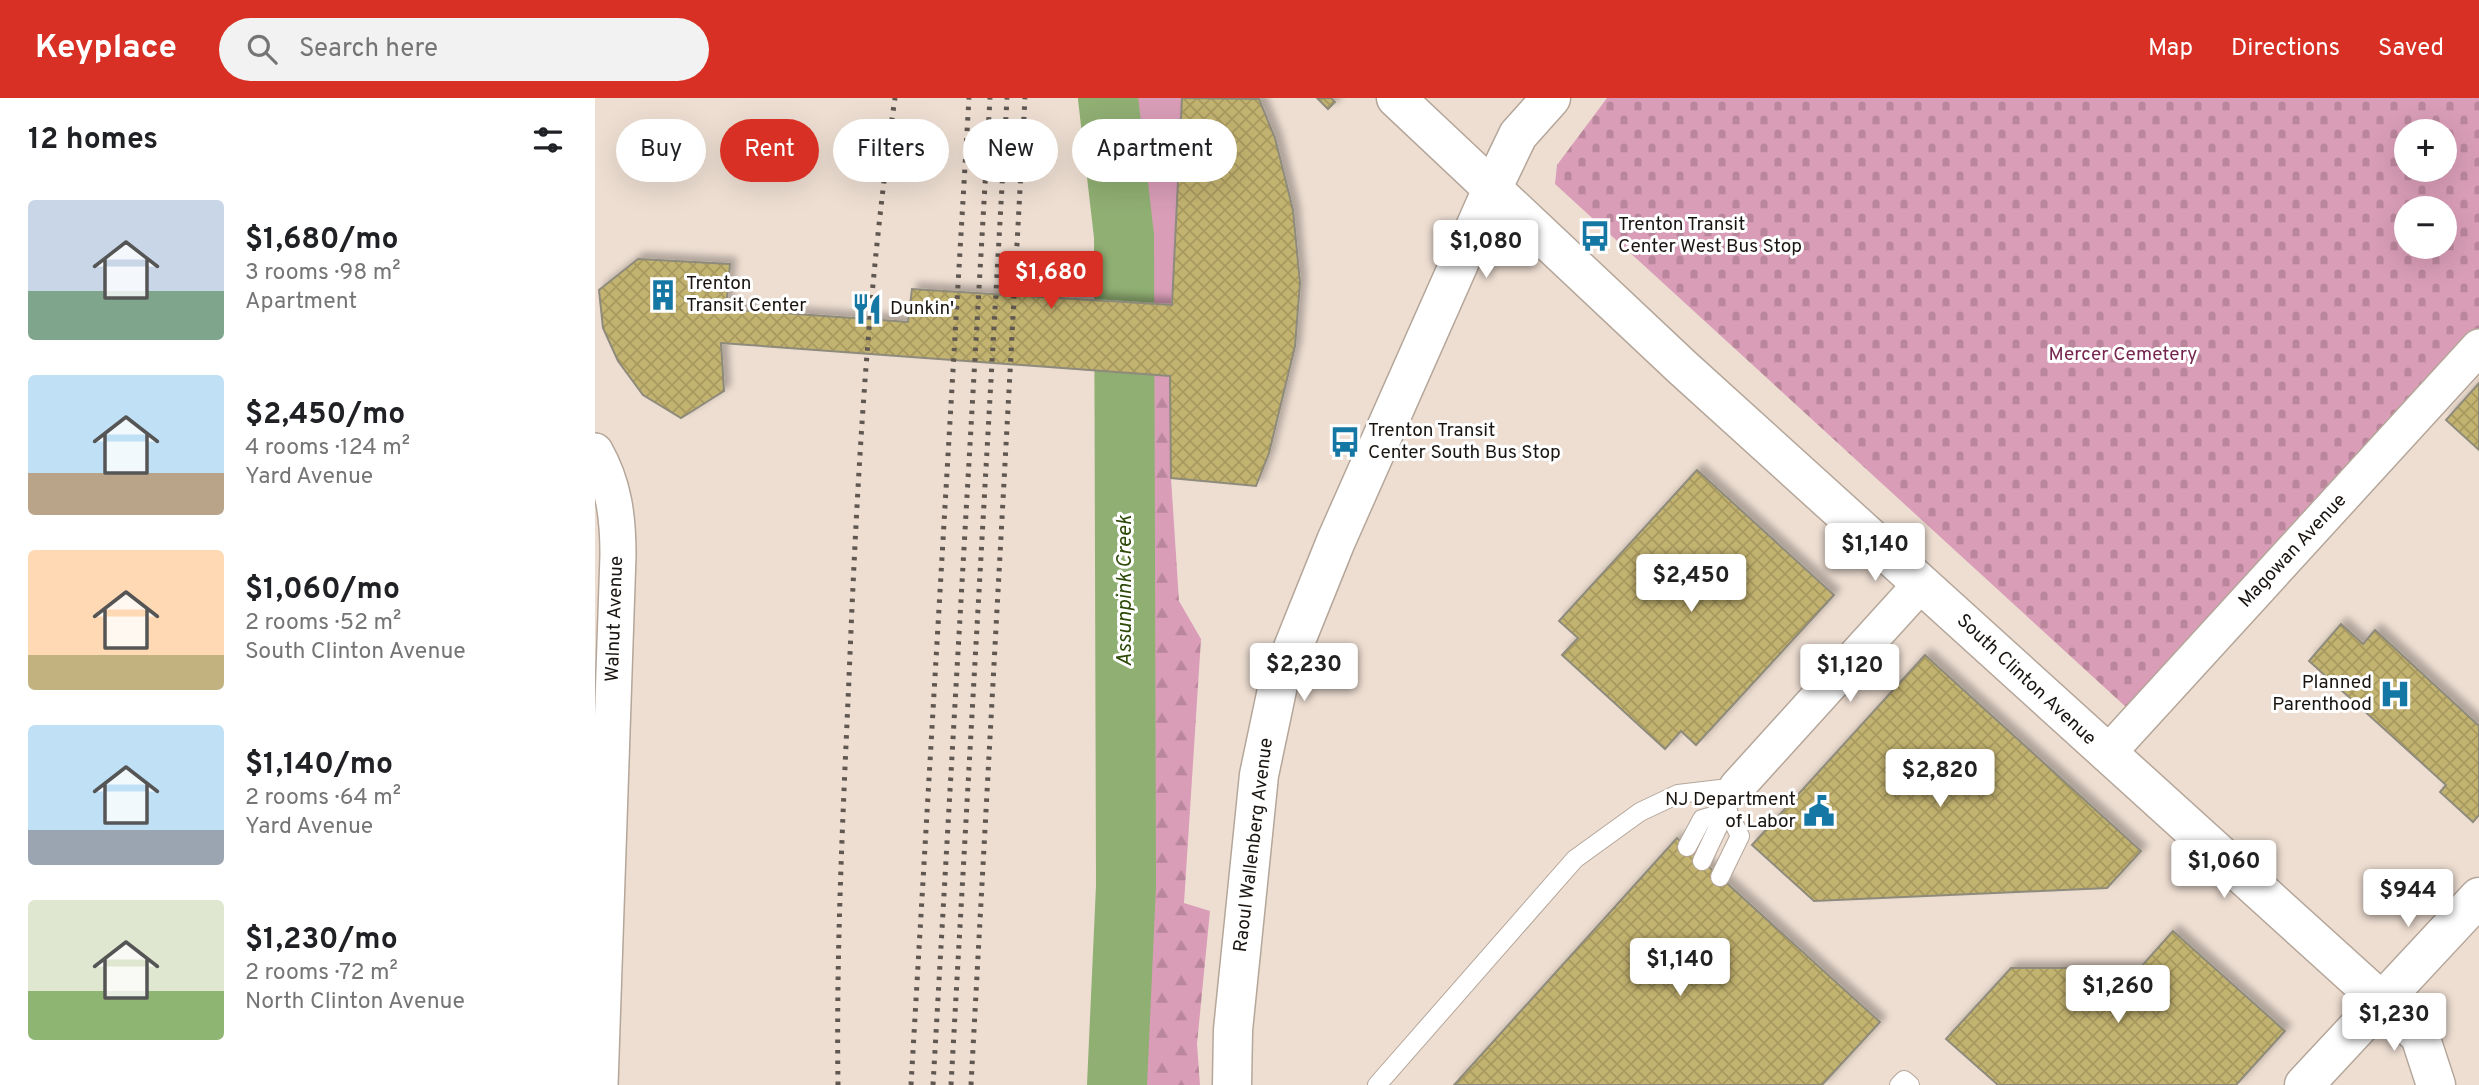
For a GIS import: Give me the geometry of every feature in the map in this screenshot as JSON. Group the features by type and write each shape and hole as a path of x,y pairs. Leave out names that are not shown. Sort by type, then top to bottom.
{"street":[{"name":"South Clinton Avenue","path":"1397,98 1683,368 2420,1036 2436,1085"},
{"name":"Raoul Wallenberg Avenue","path":"1232,1085 1233,1030 1259,775 1278,685 1336,541 1492,189 1518,135 1551,98"},
{"name":"Magowan Avenue","path":"2106,754 2479,347"},
{"name":"Walnut Avenue","path":"595,451 609,481 618,527 598,1075"},
{"path":"1733,799 1921,584"},
{"path":"2305,1085 2479,898"}],"lane":[{"path":"1377,1085 1575,859 1640,812 1678,794 1733,799"},
{"path":"1687,847 1702,819 1733,799"},
{"path":"1702,861 1733,799"},
{"path":"1720,877 1740,836 1733,799"}],"green space":[{"path":"1086,98 1182,98 1181,119 1087,119"},
{"name":"Mercer Cemetery","path":"1607,98 2479,98 2479,347 2139,719 1555,184 1557,165"},
{"path":"1091,182 1178,182 1172,305 1099,301"},
{"path":"1100,371 1170,376 1171,478 1179,601 1201,639 1184,903 1210,911 1197,1044 1200,1085 1096,1085 1111,821"}],"building":[{"name":"Trenton Transit Center","path":"1182,98 1259,99 1275,138 1293,210 1300,283 1295,346 1269,453 1256,486 1171,478 1170,376 721,343 724,391 681,418 643,395 618,361 603,328 599,290 638,259 730,264 726,309 908,322 912,289 1172,305 1178,182 1237,182 1237,119 1181,119"},
{"path":"1317,98 1331,98 1335,102 1328,109"},
{"path":"2479,383 2479,450 2446,420"},
{"path":"1697,470 1834,595 1696,745 1681,731 1665,749 1562,655 1578,638 1559,621"},
{"name":"Planned Parenthood","path":"2341,624 2363,644 2375,630 2479,726 2479,815 2473,822 2440,792 2446,785 2309,661"},
{"path":"1925,655 2141,851 2107,888 1814,901 1752,845"},
{"path":"1677,838 1880,1022 1822,1085 1454,1085"},
{"path":"2173,931 2285,1031 2236,1085 1998,1085 1946,1039 2011,968 2140,968"}],"waterway":[{"name":"Assunpink Creek","path":"1108,98 1124,236 1126,886 1117,1085"}],"railway":[{"path":"838,1085 841,882 860,460 870,315 895,98"},
{"path":"911,1085 969,98"},
{"path":"933,1085 990,98"},
{"path":"951,1085 1007,98"},
{"path":"971,1085 1025,98"}],"place":[{"name":"Trenton Transit Center West Bus Stop","path":"1595,236"},
{"name":"Trenton Transit Center","path":"663,295"},
{"name":"Dunkin'","path":"867,309"},
{"name":"Trenton Transit Center South Bus Stop","path":"1345,442"},
{"name":"Planned Parenthood","path":"2395,694"},
{"name":"NJ Department of Labor","path":"1819,811"}]}
